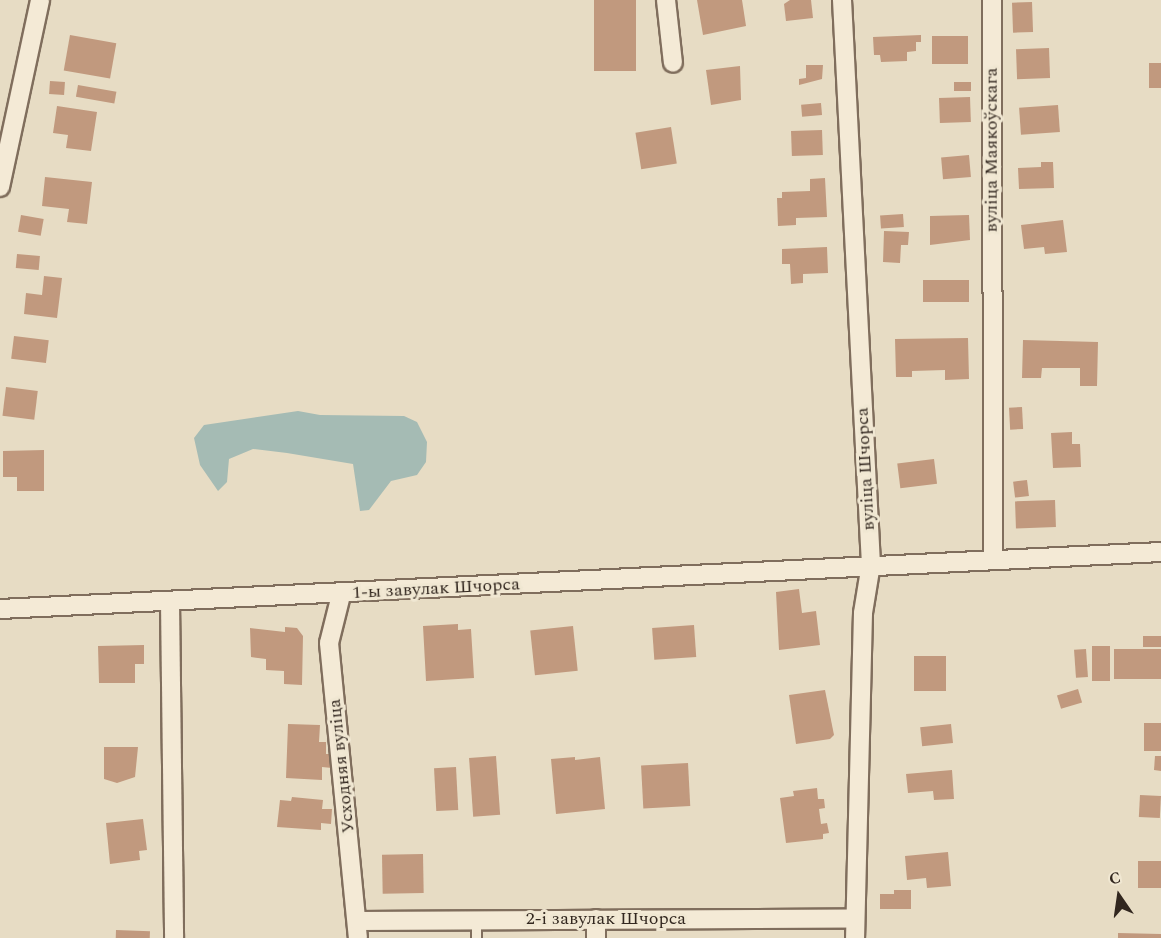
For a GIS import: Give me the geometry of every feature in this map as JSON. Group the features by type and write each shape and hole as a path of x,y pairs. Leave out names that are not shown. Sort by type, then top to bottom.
{"street":[{"path":"0,187 40,0"},
{"path":"666,0 673,63"},
{"name":"вуліца Шчорса","path":"842,0 871,564 863,613 855,938"},
{"name":"вуліца Маякоўскага","path":"992,0 993,560"},
{"name":"1-ы завулак Шчорса","path":"0,609 341,595 871,564 1161,552"},
{"name":"Усходняя вуліца","path":"341,595 329,643 358,929"},
{"path":"171,602 174,938"},
{"name":"2-і завулак Шчорса","path":"358,929 477,919 855,918"},
{"path":"596,919 596,938"}],"lane":[{"path":"476,938 477,919"}],"water":[{"path":"298,411 320,415 404,416 417,422 427,442 426,462 417,475 391,481 369,510 360,511 353,464 287,453 253,449 229,459 227,482 218,491 200,465 194,438 204,425"}],"building":[{"path":"594,0 636,0 636,71 594,71"},
{"path":"697,0 742,0 746,26 703,35"},
{"path":"790,0 811,0 813,18 786,21 784,4"},
{"path":"1032,2 1033,32 1013,33 1012,3"},
{"path":"70,35 116,43 110,79 64,70"},
{"path":"921,35 921,42 916,42 916,51 907,52 907,61 881,62 880,55 874,55 873,37"},
{"path":"932,36 968,36 968,64 932,64"},
{"path":"1049,48 1050,78 1017,79 1016,49"},
{"path":"1149,63 1161,63 1161,88 1149,88"},
{"path":"806,65 823,65 822,79 799,85 799,79 806,78"},
{"path":"740,66 741,100 711,105 706,70"},
{"path":"50,81 65,82 64,95 49,94"},
{"path":"954,82 971,82 971,91 954,91"},
{"path":"78,85 116,92 114,104 76,97"},
{"path":"970,97 971,122 940,123 939,98"},
{"path":"821,103 822,115 802,117 801,105"},
{"path":"1058,105 1060,132 1021,135 1019,108"},
{"path":"57,106 97,112 91,151 66,148 68,135 53,133"},
{"path":"671,127 677,164 641,169 635,133"},
{"path":"822,130 823,155 792,156 791,131"},
{"path":"969,155 971,177 943,179 941,157"},
{"path":"1041,162 1053,162 1054,188 1019,189 1018,168 1041,167"},
{"path":"45,177 92,182 87,224 67,222 69,209 42,206"},
{"path":"825,178 827,217 796,218 796,225 778,226 777,198 782,198 782,192 810,191 810,179"},
{"path":"903,214 904,227 881,229 880,216"},
{"path":"21,215 44,219 41,236 18,232"},
{"path":"969,215 970,240 930,245 930,216"},
{"path":"1063,220 1067,252 1045,254 1044,247 1024,249 1021,225"},
{"path":"884,231 909,232 908,245 901,245 900,263 883,262"},
{"path":"827,247 828,273 803,274 803,283 791,284 790,264 782,264 782,249"},
{"path":"17,254 40,256 39,270 16,268"},
{"path":"44,276 62,278 57,318 24,314 26,293 42,295"},
{"path":"923,280 969,280 969,302 923,302"},
{"path":"14,336 49,340 46,363 11,359"},
{"path":"968,338 969,379 945,380 945,370 912,371 912,377 896,377 895,339"},
{"path":"1023,340 1098,342 1097,386 1080,386 1080,368 1042,368 1041,378 1022,378"},
{"path":"6,387 38,391 34,420 2,416"},
{"path":"1022,407 1023,429 1010,430 1009,408"},
{"path":"1072,432 1072,444 1080,444 1081,467 1053,468 1051,433"},
{"path":"44,450 44,491 17,491 17,477 3,477 3,451"},
{"path":"934,459 937,484 900,488 897,464"},
{"path":"1027,480 1029,496 1015,498 1013,482"},
{"path":"1055,500 1056,527 1016,528 1015,501"},
{"path":"799,589 802,613 816,611 820,645 779,650 776,592"},
{"path":"458,624 458,630 471,629 474,678 426,681 423,626"},
{"path":"694,625 696,657 654,660 652,628"},
{"path":"573,626 578,671 535,675 530,630"},
{"path":"285,627 297,628 303,636 302,685 284,684 284,671 266,670 266,659 251,657 250,628 285,632"},
{"path":"1143,636 1161,636 1161,647 1143,647"},
{"path":"144,645 144,664 135,664 135,683 99,683 98,646"},
{"path":"1092,646 1110,646 1110,681 1092,681"},
{"path":"1086,649 1088,677 1076,678 1074,650"},
{"path":"1114,649 1161,649 1161,679 1114,679"},
{"path":"914,656 946,656 946,691 914,691"},
{"path":"1078,689 1082,702 1061,709 1057,695"},
{"path":"825,690 834,735 830,739 796,744 789,695"},
{"path":"1144,723 1161,723 1161,751 1144,751"},
{"path":"288,724 320,725 319,742 326,742 326,754 332,754 332,768 322,767 322,780 286,778"},
{"path":"951,724 953,743 922,746 920,727"},
{"path":"104,747 138,747 135,777 117,783 104,779"},
{"path":"496,756 500,815 473,817 469,758"},
{"path":"1155,756 1161,756 1161,771 1154,770"},
{"path":"575,757 575,760 600,757 605,809 556,814 551,759"},
{"path":"688,763 690,806 643,808 641,765"},
{"path":"456,767 458,810 436,811 434,768"},
{"path":"952,770 954,799 934,800 933,791 908,793 906,774"},
{"path":"817,788 818,799 824,799 825,808 819,809 821,824 827,823 829,833 823,834 823,839 786,843 780,798 794,796 793,791"},
{"path":"1140,795 1161,796 1160,818 1139,817"},
{"path":"292,797 323,800 322,809 332,809 331,824 321,823 321,830 277,827 280,800 291,801"},
{"path":"143,819 147,850 139,851 140,860 110,864 106,823"},
{"path":"948,852 951,886 927,888 926,878 907,880 905,856"},
{"path":"423,854 424,893 383,894 382,855"},
{"path":"1138,861 1161,861 1161,888 1138,888"},
{"path":"894,890 911,890 911,909 880,909 880,894 894,894"},
{"path":"116,930 150,931 150,938 116,938"},
{"path":"1118,933 1161,934 1161,938 1118,938"}]}
